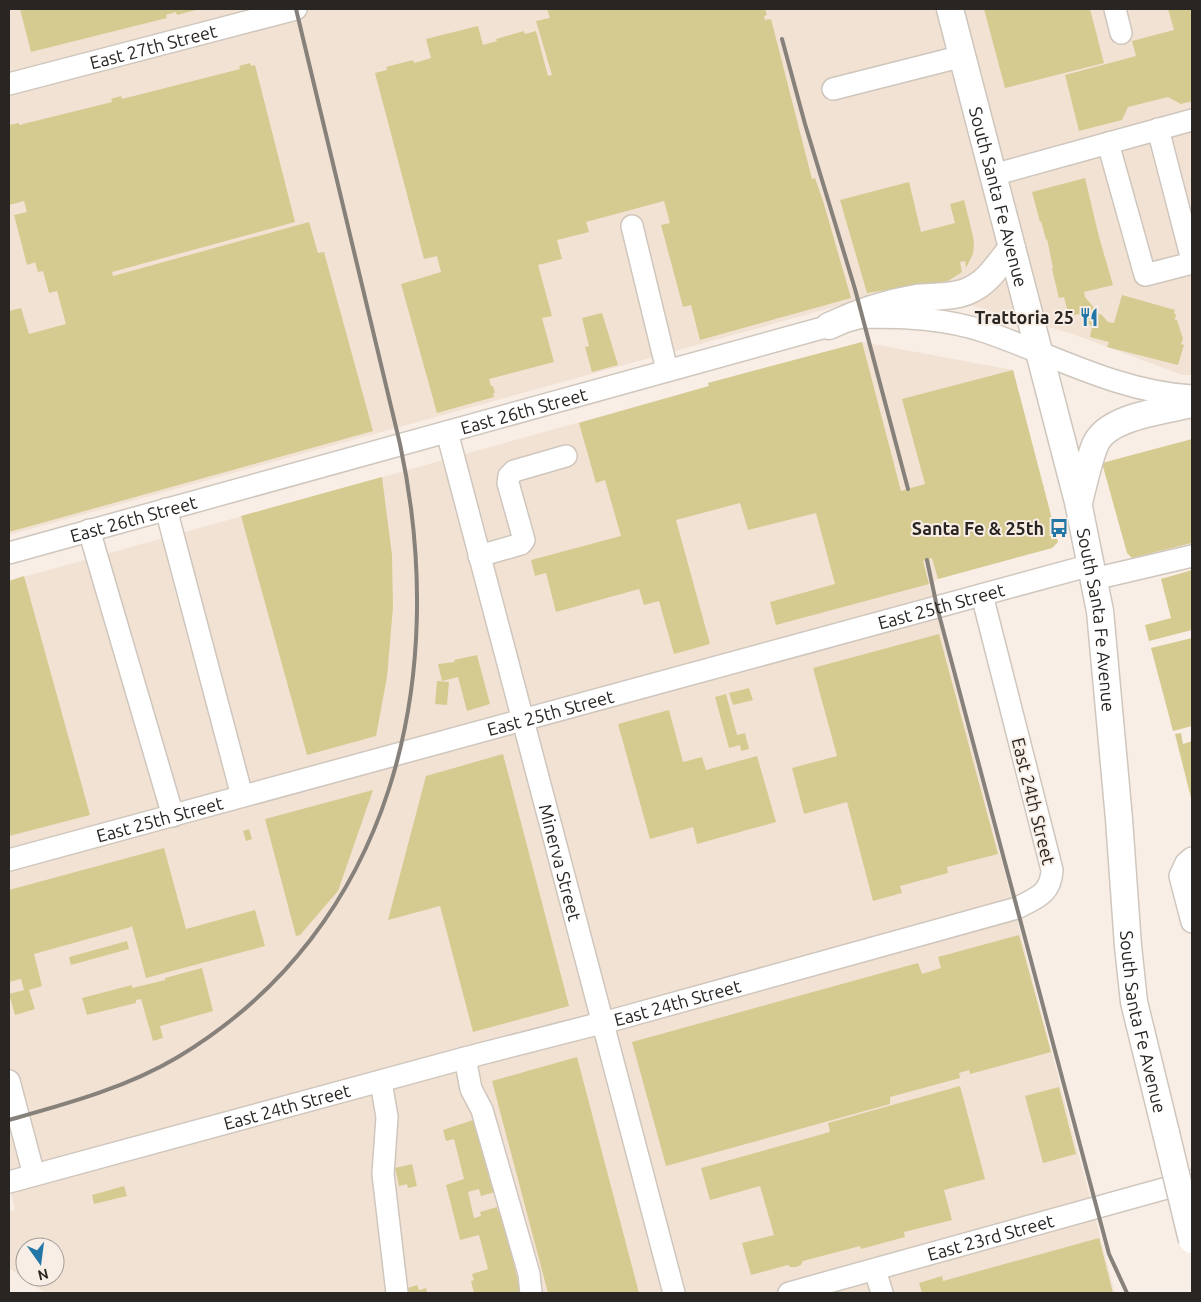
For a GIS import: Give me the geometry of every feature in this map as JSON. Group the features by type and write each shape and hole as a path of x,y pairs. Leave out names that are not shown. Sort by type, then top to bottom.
{"main road":[{"name":"South Santa Fe Avenue","path":"950,9 1078,502 1093,572 1104,654 1134,1002 1192,1240"},
{"path":"829,326 861,312 888,305 916,298 961,294 973,289 983,282 1012,248"},
{"path":"1078,502 1095,445 1109,428 1127,420 1192,404"}],"street":[{"name":"East 27th Street","path":"9,84 296,9"},
{"path":"1115,9 1121,33"},
{"path":"833,89 963,56"},
{"path":"993,175 1192,120"},
{"path":"1108,143 1145,275 1192,262 1158,129"},
{"path":"632,226 667,370"},
{"name":"East 26th Street","path":"9,552 862,317 898,317 946,321 985,331 1038,352"},
{"path":"1038,352 1132,386 1192,396"},
{"name":"Minerva Street","path":"447,432 674,1293"},
{"path":"479,556 521,544 524,540 508,483 509,476 514,471 566,456"},
{"path":"166,509 242,796"},
{"path":"89,530 173,816"},
{"name":"East 25th Street","path":"9,860 982,595 1093,572 1192,556"},
{"name":"East 24th Street","path":"9,1182 465,1058 603,1023 1018,908 1036,898 1048,888 1052,878 1052,870 982,595"},
{"path":"1192,858 1186,863 1180,876 1192,922"},
{"path":"465,1058 472,1089 482,1110 529,1274 531,1293"},
{"path":"9,1081 34,1175"},
{"path":"381,1082 388,1116 383,1174 397,1293"},
{"name":"East 23rd Street","path":"789,1293 1192,1181"},
{"path":"875,1270 882,1293"}],"shaded area":[{"path":"9,9 1192,9 1192,375 1182,375 1073,334 949,299 845,304 9,535"},
{"path":"862,342 1013,370 1058,542 1052,548 938,579 929,584 1115,1293 45,1293 36,1287 65,1287 65,1237 15,1237 15,1272 9,1268 9,1212 15,1210 9,1185 9,581 709,386 708,383"}],"building":[{"path":"20,9 200,9 177,15 176,12 166,15 167,18 31,52"},
{"path":"547,9 765,9 767,15 764,16 765,20 771,19 812,179 815,178 824,204 851,298 700,340 691,305 683,307 661,225 670,223 664,201 586,222 589,232 557,240 562,259 538,265 552,316 542,318 554,362 489,379 495,393 493,393 494,397 437,413 401,284 441,272 437,256 424,259 375,73 387,70 386,67 413,60 414,63 431,58 426,39 478,26 483,45 524,31 525,34 536,31 548,76 552,75 536,21 550,18"},
{"path":"984,9 1090,9 1104,63 1005,88"},
{"path":"1168,9 1192,9 1192,101 1181,104 1168,97 1128,107 1122,120 1079,131 1065,75 1136,56 1132,41 1174,30"},
{"path":"250,63 251,66 255,65 295,222 112,272 113,276 309,222 318,253 324,252 373,431 9,532 9,311 21,308 29,334 66,324 57,291 49,293 43,271 38,272 35,262 27,265 14,215 27,212 24,201 9,205 9,125 19,123 19,125 112,102 111,99 121,96 122,99 240,69 239,66"},
{"path":"1085,178 1113,285 1084,292 1085,297 1100,315 1108,322 1114,323 1122,295 1175,310 1175,320 1177,320 1183,339 1181,344 1184,345 1178,365 1107,347 1109,342 1090,337 1092,327 1079,314 1069,316 1064,297 1059,298 1047,239 1032,192"},
{"path":"909,182 921,232 955,223 950,204 964,200 973,236 973,254 966,268 965,261 960,262 962,272 948,281 867,293 840,200"},
{"path":"602,313 618,365 592,372 585,347 589,346 582,318"},
{"path":"862,342 901,491 925,484 902,399 1013,370 1058,542 1052,548 938,579 932,558 923,561 929,584 776,625 770,602 835,584 816,513 748,530 740,503 676,520 710,644 674,654 659,601 644,605 639,589 556,612 546,573 535,576 531,560 621,536 605,480 596,483 579,423 709,386 708,383"},
{"path":"1192,439 1192,543 1132,558 1127,553 1102,463"},
{"path":"382,477 392,555 393,607 387,677 376,736 307,755 241,516"},
{"path":"1192,570 1192,630 1149,641 1145,625 1171,618 1161,579"},
{"path":"24,576 90,815 9,836 9,581"},
{"path":"939,634 998,854 947,867 948,873 900,886 902,893 873,901 847,802 804,814 792,768 837,756 813,668"},
{"path":"1192,638 1192,726 1173,731 1151,648"},
{"path":"477,655 490,704 467,711 458,677 442,681 438,664 455,662 454,660"},
{"path":"437,681 449,682 447,705 435,704"},
{"path":"749,688 753,700 733,705 729,693"},
{"path":"726,694 737,735 745,733 749,749 741,751 740,745 729,748 715,697"},
{"path":"669,710 683,762 702,757 706,770 757,756 776,822 697,844 693,827 650,839 618,724"},
{"path":"1181,733 1183,744 1192,741 1192,802 1175,734"},
{"path":"503,754 569,1006 473,1032 440,906 388,920 426,776"},
{"path":"373,790 338,891 300,935 296,936 265,819"},
{"path":"249,829 252,839 246,841 243,831"},
{"path":"164,848 186,929 255,910 265,946 146,978 132,926 34,954 42,986 29,990 35,1009 15,1015 9,994 24,990 21,979 9,982 9,890"},
{"path":"1019,935 1051,1052 970,1074 969,1070 959,1073 960,1078 890,1097 890,1104 666,1166 632,1042 918,963 922,974 941,968 938,957"},
{"path":"127,941 129,949 71,965 69,957"},
{"path":"202,968 213,1011 160,1026 163,1038 153,1041 141,999 136,1000 136,1003 87,1015 82,998 132,985 132,988 165,980 165,978"},
{"path":"577,1057 639,1293 548,1293 492,1081"},
{"path":"960,1086 985,1179 944,1190 952,1220 904,1232 905,1237 861,1249 860,1246 803,1261 801,1265 796,1267 788,1265 751,1275 742,1243 774,1235 760,1186 710,1200 701,1168 830,1132 828,1123"},
{"path":"1059,1087 1076,1154 1043,1163 1025,1096"},
{"path":"476,1119 495,1192 481,1196 479,1189 468,1192 474,1218 481,1216 480,1212 497,1207 498,1212 500,1211 521,1292 517,1293 474,1293 471,1281 474,1280 472,1274 488,1269 479,1235 460,1240 446,1185 464,1179 454,1139 446,1141 443,1130"},
{"path":"412,1164 417,1186 408,1188 407,1184 399,1186 395,1168"},
{"path":"124,1186 127,1196 94,1204 92,1195"},
{"path":"1099,1238 1113,1293 922,1293 919,1283 942,1276 943,1281"},
{"path":"417,1285 419,1290 426,1288 427,1293 406,1293 405,1289"}],"railway":[{"path":"9,1120 52,1108 138,1078 178,1057 252,1003 311,939 356,868 389,790 409,707 417,620 414,532 400,444 296,9"},
{"path":"782,39 805,124 855,289 908,489"},
{"path":"927,560 937,607 1109,1254 1127,1293"}],"place":[{"name":"Trattoria 25","path":"1089,317"},
{"name":"Santa Fe & 25th","path":"1059,528"}]}
